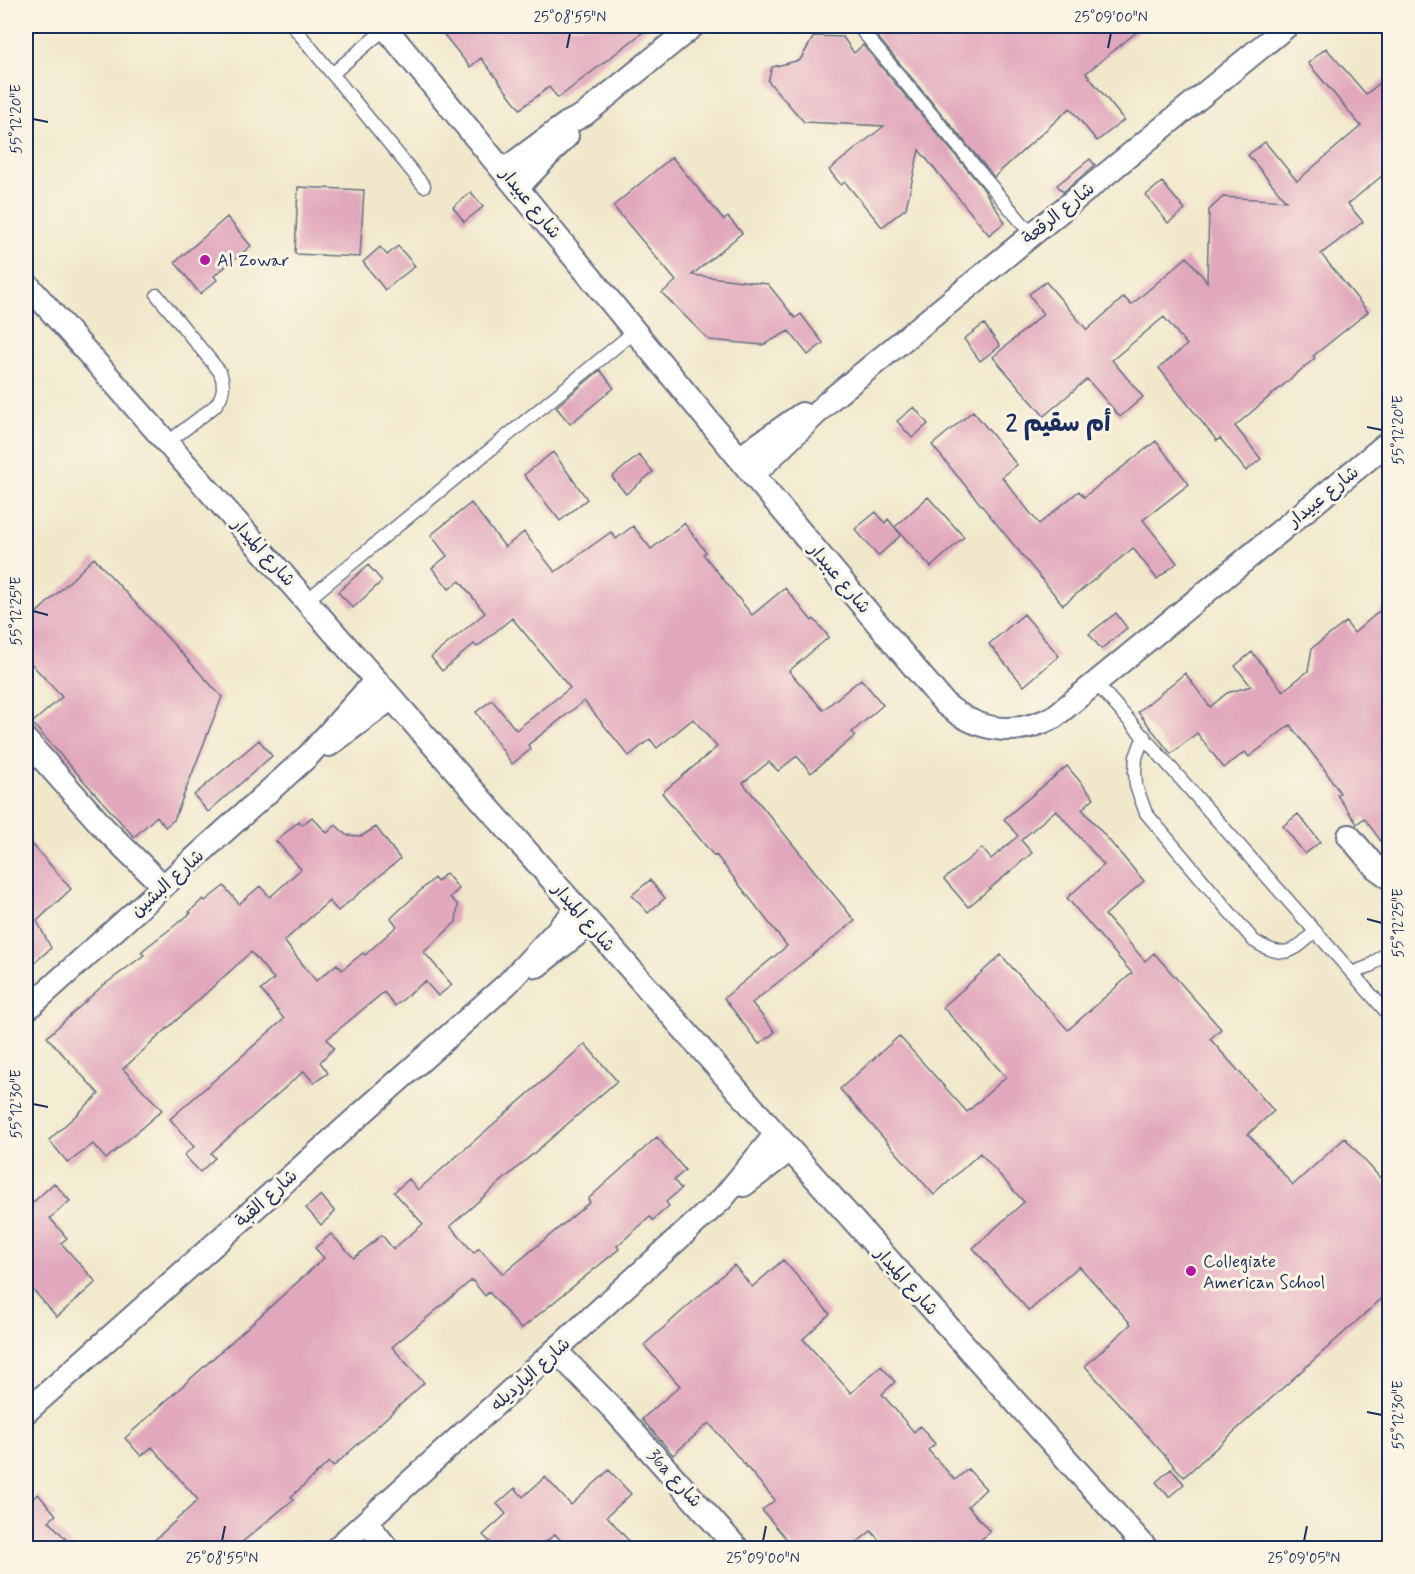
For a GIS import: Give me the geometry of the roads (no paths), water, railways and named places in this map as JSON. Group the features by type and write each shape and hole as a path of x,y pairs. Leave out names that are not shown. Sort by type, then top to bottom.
{"street":[{"path":"511,178 693,26"},
{"name":"شارع الرقعة","path":"746,466 792,420 830,400 1287,26"},
{"name":"شارع عبيدار","path":"385,27 945,704 960,716 978,725 996,730 1016,730 1037,725 1054,717 1389,441"},
{"name":"شارع الميدار","path":"26,283 783,1142 1146,1548"},
{"name":"شارع البشين","path":"26,1010 309,755 376,680"},
{"name":"شارع البشين","path":"309,755 337,739 392,698"},
{"path":"26,740 104,828 156,892"},
{"path":"1349,836 1376,868 1389,878"},
{"name":"شارع القبة","path":"26,1412 507,984 544,962 583,916"},
{"name":"شارع اليارديله","path":"356,1539 562,1344 722,1198 750,1181 783,1142"},
{"name":"36a شارع","path":"562,1344 612,1408 737,1548"},
{"path":"356,1539 387,1548"}],"lane":[{"path":"293,26 424,186"},
{"path":"858,26 1032,235"},
{"path":"332,74 385,27"},
{"path":"157,295 219,372 224,386 220,400 215,406 167,443"},
{"path":"307,600 635,332"},
{"path":"1096,683 1389,1016"},
{"path":"1144,736 1136,757 1135,772 1136,786 1146,813 1254,941 1268,949 1283,952 1299,948 1315,931"},
{"path":"1352,973 1370,966 1389,950"}],"place":[{"name":"Al Zowar","path":"205,260"},
{"name":"Collegiate American School","path":"1191,1271"}],"district":[{"name":"أم سقيم 2","path":"1058,423"}]}
